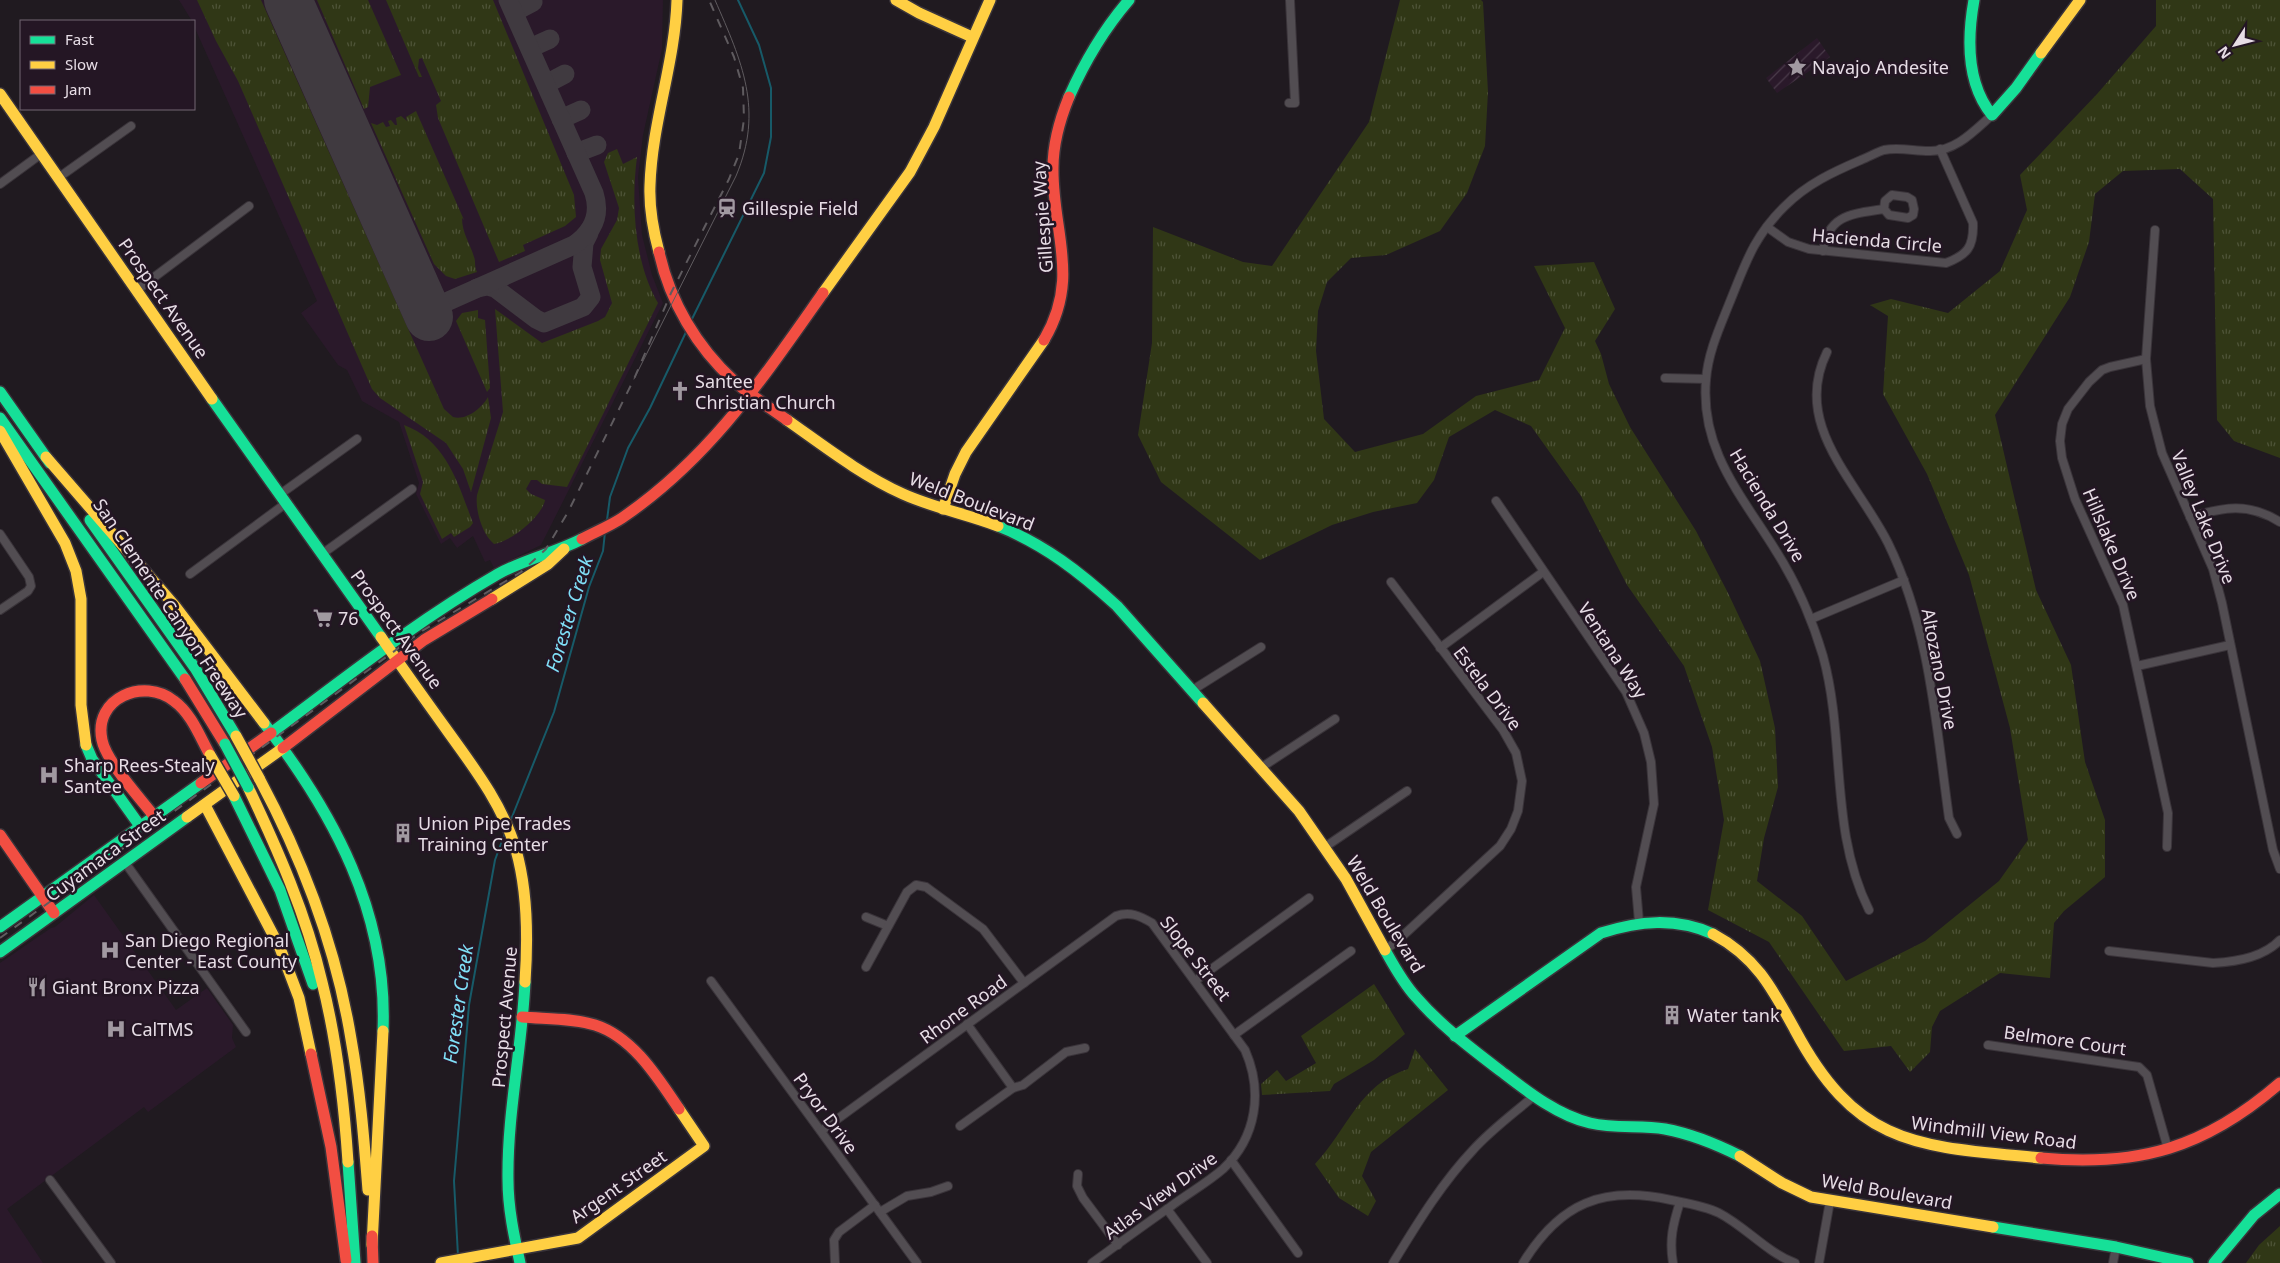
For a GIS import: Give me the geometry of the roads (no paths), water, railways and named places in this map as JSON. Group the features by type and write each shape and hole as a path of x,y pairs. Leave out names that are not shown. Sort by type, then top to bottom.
{"main road":[{"name":"Weld Boulevard","path":"677,0 677,19 671,65 651,160 650,194 656,244 664,274 677,305 699,342 726,374 751,394 871,478 909,497 997,526 1030,540 1064,561 1117,606 1300,811 1325,847 1399,975 1416,997 1455,1036 1534,1096 1571,1117 1606,1126 1664,1129 1704,1139 1747,1159 1782,1183 1811,1196 2116,1247 2188,1263"},
{"path":"896,0 919,13 972,37"},
{"path":"566,548 621,518 668,483 694,460 751,394 910,172 934,127 972,37 990,0"},
{"name":"Gillespie Way","path":"943,509 961,461 1041,346 1059,308 1064,282 1065,256 1053,169 1055,144 1064,109 1093,48 1112,17 1129,0"},
{"path":"1974,0 1970,37 1974,78 1986,109 1992,115"},
{"name":"Hacienda Drive","path":"1992,115 2016,88 2080,0"},
{"name":"Prospect Avenue","path":"0,94 282,499 478,773 496,804 512,839 519,867 527,916 527,977 508,1166 510,1209 520,1263"},
{"name":"San Clemente Canyon Freeway","path":"0,392 195,668 259,778 298,857 318,908 347,1017 364,1150 373,1263"},
{"name":"San Clemente Canyon Freeway","path":"0,418 192,689 248,787 286,868 323,987 336,1047 345,1130 350,1259"},
{"path":"0,431 65,543 76,571 81,599 81,705 85,742 92,759 140,826"},
{"path":"46,457 175,606 283,748 321,805 346,850 358,878 375,934 380,970 383,1022 372,1246"},
{"name":"Cuyamaca Street","path":"0,927 271,733 442,607 500,573 541,555 566,548"},
{"name":"Cuyamaca Street","path":"0,952 283,748 424,640 548,564 566,548"},
{"path":"154,816 102,742 102,719 113,701 133,690 164,694 175,701 234,796 280,890 305,959 325,1029 345,1130"},
{"path":"205,805 280,948 299,998 331,1147 350,1259"},
{"path":"0,835 54,913"},
{"name":"Windmill View Road","path":"1455,1036 1589,939 1619,926 1639,922 1663,921 1686,924 1709,932 1739,951 1764,977 1810,1057 1831,1088 1861,1116 1892,1134 1922,1144 2079,1161 2124,1158 2168,1149 2201,1136 2232,1120 2261,1100 2280,1083"},
{"name":"Argent Street","path":"441,1263 578,1238 704,1146 641,1058 620,1038 605,1029 586,1023 522,1017"},
{"path":"2214,1263 2254,1215 2280,1194"}],"street":[{"path":"1289,103 1295,103 1290,0"},
{"name":"Hacienda Drive","path":"1869,910 1859,890 1843,828 1834,714 1827,674 1810,619 1778,554 1727,476 1716,453 1707,416 1706,379 1713,346 1743,265 1753,244 1785,206 1813,182 1884,150 1899,149 1932,152 1961,142 1992,115"},
{"path":"58,178 131,126"},
{"name":"Hacienda Circle","path":"1766,227 1794,246 1823,251 1946,264 1962,257 1969,248 1973,234 1973,223 1940,149"},
{"path":"0,184 41,154"},
{"path":"137,290 249,206"},
{"path":"1823,251 1828,233 1839,220 1852,214 1884,209"},
{"name":"Valley Lake Drive","path":"2155,230 2146,359 2148,391 2157,438 2167,469 2213,569 2273,850 2280,869"},
{"name":"Altozano Drive","path":"1826,352 1819,368 1816,386 1815,404 1819,424 1836,456 1879,526 1904,580 1916,614 1925,651 1949,818 1957,834"},
{"name":"Hillslake Drive","path":"2146,359 2110,367 2095,376 2072,402 2060,432 2062,458 2075,499 2123,605 2168,813 2168,846"},
{"path":"1665,378 1706,379"},
{"path":"190,574 357,439"},
{"path":"322,554 412,489"},
{"name":"Ventana Way","path":"1496,501 1626,692 1639,719 1648,748 1653,776 1654,804 1636,887 1639,922"},
{"path":"2190,517 2231,507 2258,512 2280,522"},
{"path":"0,534 30,577 31,586 28,591 0,610"},
{"path":"1440,648 1543,572"},
{"path":"1810,619 1904,580"},
{"name":"Estela Drive","path":"1385,950 1500,846 1515,820 1521,801 1521,772 1512,744 1391,582"},
{"path":"2137,666 2230,644"},
{"path":"1191,691 1260,647"},
{"path":"1262,767 1335,719"},
{"path":"1325,847 1407,791"},
{"path":"124,861 246,1032"},
{"path":"866,967 907,892 916,886 926,887 983,929 1024,983"},
{"path":"1195,981 1309,898"},
{"name":"Slope Street","path":"1124,913 1140,916 1152,923 1234,1035"},
{"name":"Rhone Road","path":"821,1131 1116,916 1124,913"},
{"path":"866,917 888,926"},
{"path":"2109,951 2213,963 2256,955 2280,940"},
{"path":"1234,1035 1352,950"},
{"name":"Pryor Drive","path":"711,980 917,1263"},
{"path":"967,1024 1013,1088"},
{"name":"Atlas View Drive","path":"1092,1263 1222,1169 1247,1138 1255,1111 1256,1089 1252,1065 1245,1050 1234,1035"},
{"name":"Belmore Court","path":"1988,1045 2139,1066 2146,1075 2168,1149"},
{"path":"960,1126 1013,1088 1023,1085 1066,1052 1085,1048"},
{"path":"1393,1263 1429,1204 1464,1159 1485,1138 1534,1096"},
{"path":"1231,1160 1298,1253"},
{"path":"1078,1174 1077,1186 1083,1198 1118,1244"},
{"path":"50,1180 112,1263"},
{"path":"880,1212 907,1196 931,1192 948,1186"},
{"path":"1523,1263 1536,1244 1556,1222 1588,1202 1608,1196 1629,1194 1680,1202 1719,1213 1772,1251 1795,1263"},
{"path":"1819,1263 1830,1200"},
{"path":"1673,1263 1670,1247 1671,1230 1680,1202"},
{"path":"835,1263 834,1240 839,1232 875,1205"},
{"path":"1167,1209 1207,1263"},
{"path":"2113,1263 2116,1247"}],"waterway":[{"name":"Forester Creek","path":"691,321 764,173 771,137 771,88 759,45 738,0"},
{"name":"Forester Creek","path":"607,520 610,497 628,448 650,408 687,330"},
{"name":"Forester Creek","path":"510,822 554,712 589,587 603,551 605,532"},
{"name":"Forester Creek","path":"458,1256 454,1181 469,1005 495,860 505,833"}],"tram line":[{"path":"634,379 736,176 744,152 749,108 746,86 734,44 715,0"}],"railway":[{"path":"0,938 422,631 521,572 546,549 568,512 634,379 671,293 729,179 739,154 744,119 743,88 734,57 709,0"}],"place":[{"name":"Navajo Andesite","path":"1797,67"},
{"name":"Gillespie Field","path":"727,208"},
{"name":"Santee Christian Church","path":"680,391"},
{"name":"76","path":"323,618"},
{"name":"Sharp Rees-Stealy Santee","path":"49,775"},
{"name":"Union Pipe Trades Training Center","path":"403,833"},
{"name":"San Diego Regional Center - East County","path":"110,950"},
{"name":"Giant Bronx Pizza","path":"37,987"},
{"name":"Water tank","path":"1672,1015"},
{"name":"CalTMS","path":"116,1029"}]}
